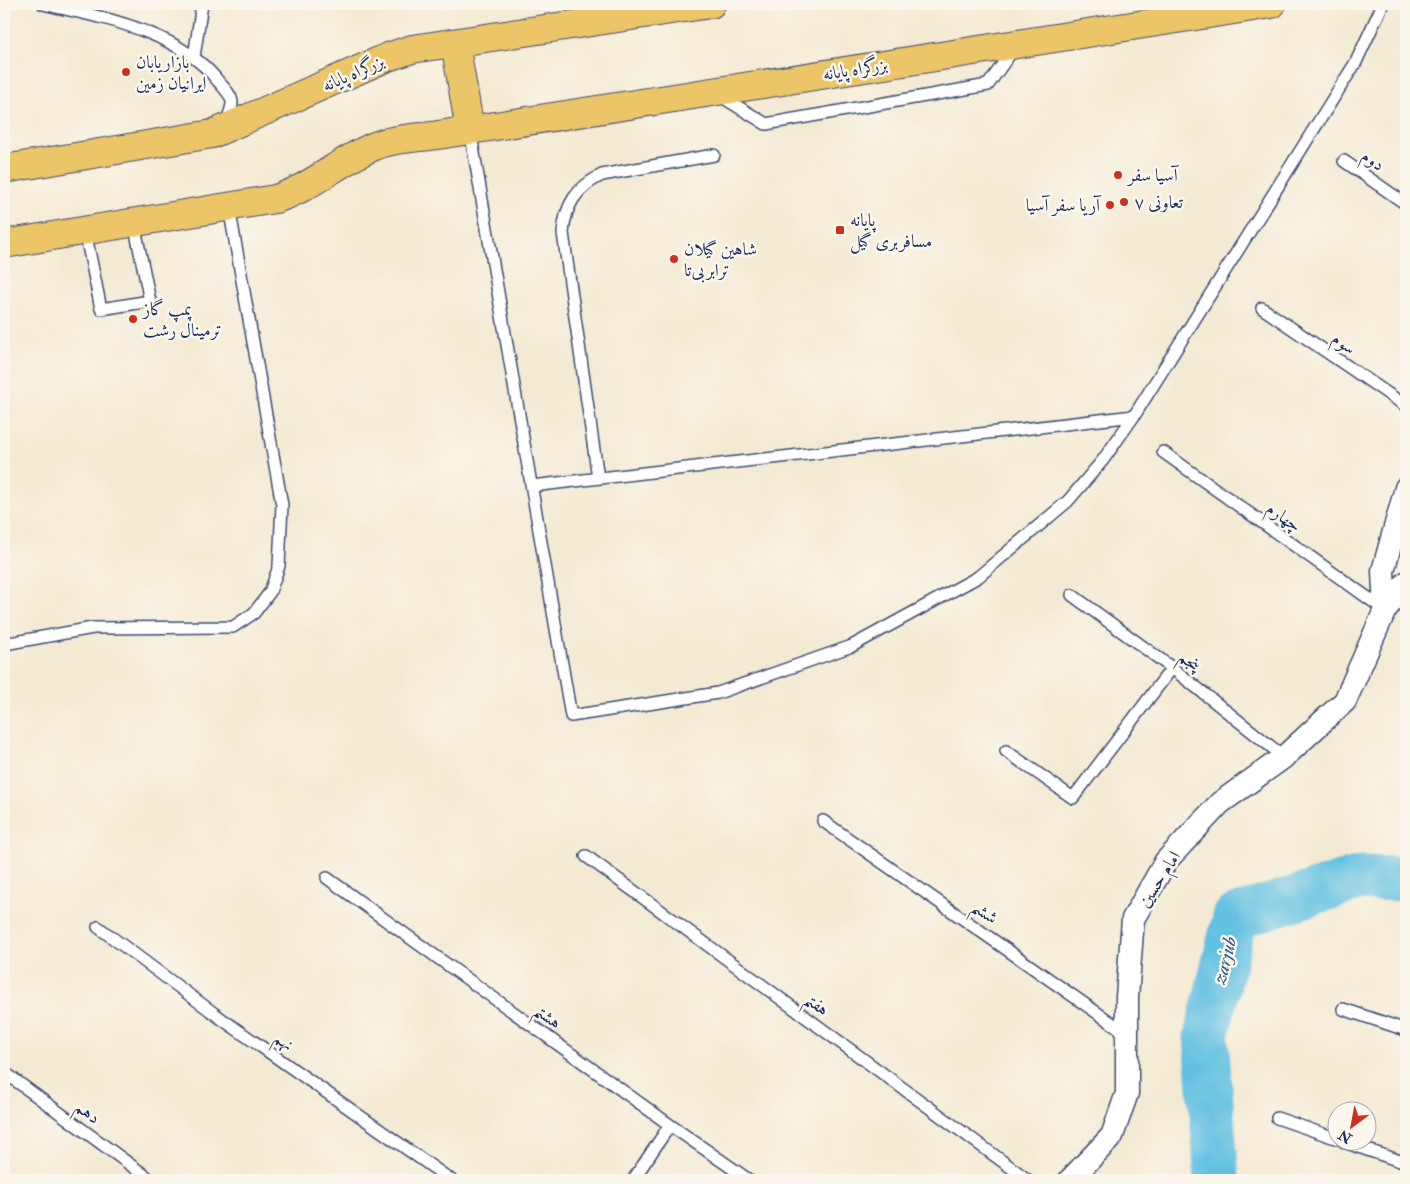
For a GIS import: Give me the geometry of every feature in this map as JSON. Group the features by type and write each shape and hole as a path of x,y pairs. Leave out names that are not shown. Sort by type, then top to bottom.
{"highway":[{"name":"بزرگراه پایانه","path":"4,169 199,137 224,129 388,57 412,49 711,4"},
{"name":"بزرگراه پایانه","path":"4,244 230,207 285,196 382,143 438,136 1272,4"},
{"path":"455,43 470,130"}],"street":[{"name":"امام حسین","path":"1385,610 1383,571 1406,488"},
{"name":"امام حسین","path":"1070,1180 1112,1136 1128,1093 1127,997 1133,919 1166,861 1220,803 1284,757 1345,701 1385,610 1406,583"}],"lane":[{"path":"43,4 117,22 160,37 194,57 214,75 227,92 232,104 224,129"},
{"path":"194,57 202,4"},
{"path":"470,130 571,716 718,694 852,646 978,577 1068,501 1103,460 1134,416 1356,62 1383,4"},
{"path":"714,92 766,124 988,85 1018,44"},
{"path":"598,478 563,233 567,210 572,199 580,189 590,180 602,175 714,155"},
{"name":"دوم","path":"1344,161 1406,204"},
{"path":"4,644 93,628 233,627 254,613 270,592 279,566 282,505 230,207"},
{"path":"85,230 101,309 150,301 134,223"},
{"name":"سوم","path":"1262,308 1406,406"},
{"path":"532,486 1134,416"},
{"name":"چهارم","path":"1163,452 1385,610"},
{"name":"پنجم","path":"1072,595 1172,668 1284,757"},
{"path":"1006,751 1072,798 1172,668"},
{"name":"ششم","path":"823,821 1126,1032"},
{"name":"هفتم","path":"586,856 1028,1180"},
{"name":"هشتم","path":"326,878 749,1180"},
{"name":"نهم","path":"98,927 220,1017 451,1180"},
{"path":"1343,1009 1406,1030"},
{"name":"دهم","path":"4,1072 151,1180"},
{"path":"1277,1118 1328,1136"},
{"path":"633,1180 670,1125"},
{"path":"1374,1152 1406,1163"}],"waterway":[{"name":"zarjub","path":"1217,1180 1206,1037 1235,917 1360,878 1406,879"}],"place":[{"name":"بازاریابان ایرانیان زمین","path":"126,72"},
{"name":"آسیا سفر","path":"1118,175"},
{"name":"تعاونی ۷","path":"1124,202"},
{"name":"آریا سفر آسیا","path":"1110,205"},
{"name":"پایانه مسافربری گیل","path":"840,230"},
{"name":"شاهین گیلان ترابربی‌تا","path":"674,259"},
{"name":"پمپ گاز ترمینال رشت","path":"133,319"}]}
